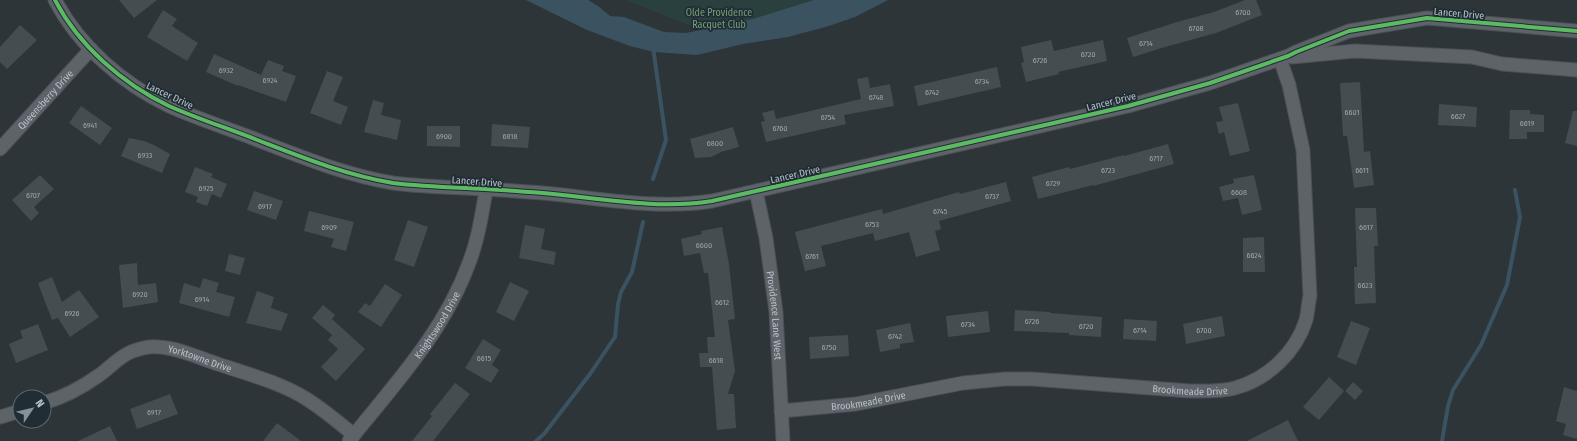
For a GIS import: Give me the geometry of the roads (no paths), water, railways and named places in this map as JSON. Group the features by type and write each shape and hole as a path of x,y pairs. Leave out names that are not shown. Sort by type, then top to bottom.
{"street":[{"name":"Lancer Drive","path":"55,0 75,30 91,49 127,81 140,90 169,106 325,166 359,176 394,183 654,204 696,203 756,191 1128,106 1210,83 1284,58 1350,31 1426,18 1577,31"},
{"name":"Queensberry Drive","path":"0,149 91,49"},
{"name":"Lancer Drive","path":"1284,58 1355,52 1464,56 1502,64 1577,70"},
{"name":"Brookmeade Drive","path":"781,411 856,404 963,383 1005,379 1032,379 1215,392 1236,388 1265,374 1280,363 1300,334 1306,319 1310,296 1303,150 1284,58"},
{"name":"Knightswood Drive","path":"352,438 423,349 443,318 460,286 470,262 478,232 486,190"},
{"name":"Providence Lane West","path":"756,191 766,238 776,312 783,441"},
{"name":"Yorktowne Drive","path":"52,401 78,389 99,376 119,359 132,352 148,347 159,347 179,351 277,385 304,398 322,409 352,438"},
{"path":"0,417 12,413"}],"water":[{"path":"526,0 588,0 610,16 624,17 664,32 686,33 753,19 814,0 888,0 855,17 829,26 788,37 743,44 697,55 654,52 630,46 587,30"}],"waterway":[{"path":"653,47 666,140 653,179"},
{"path":"1442,441 1448,406 1453,390 1481,345 1507,285 1520,217 1515,190"},
{"path":"536,441 544,434 590,374 615,337 618,304 621,292 632,272 643,222"}],"park label":[{"name":"Olde Providence Racquet Club","path":"719,18"}]}
